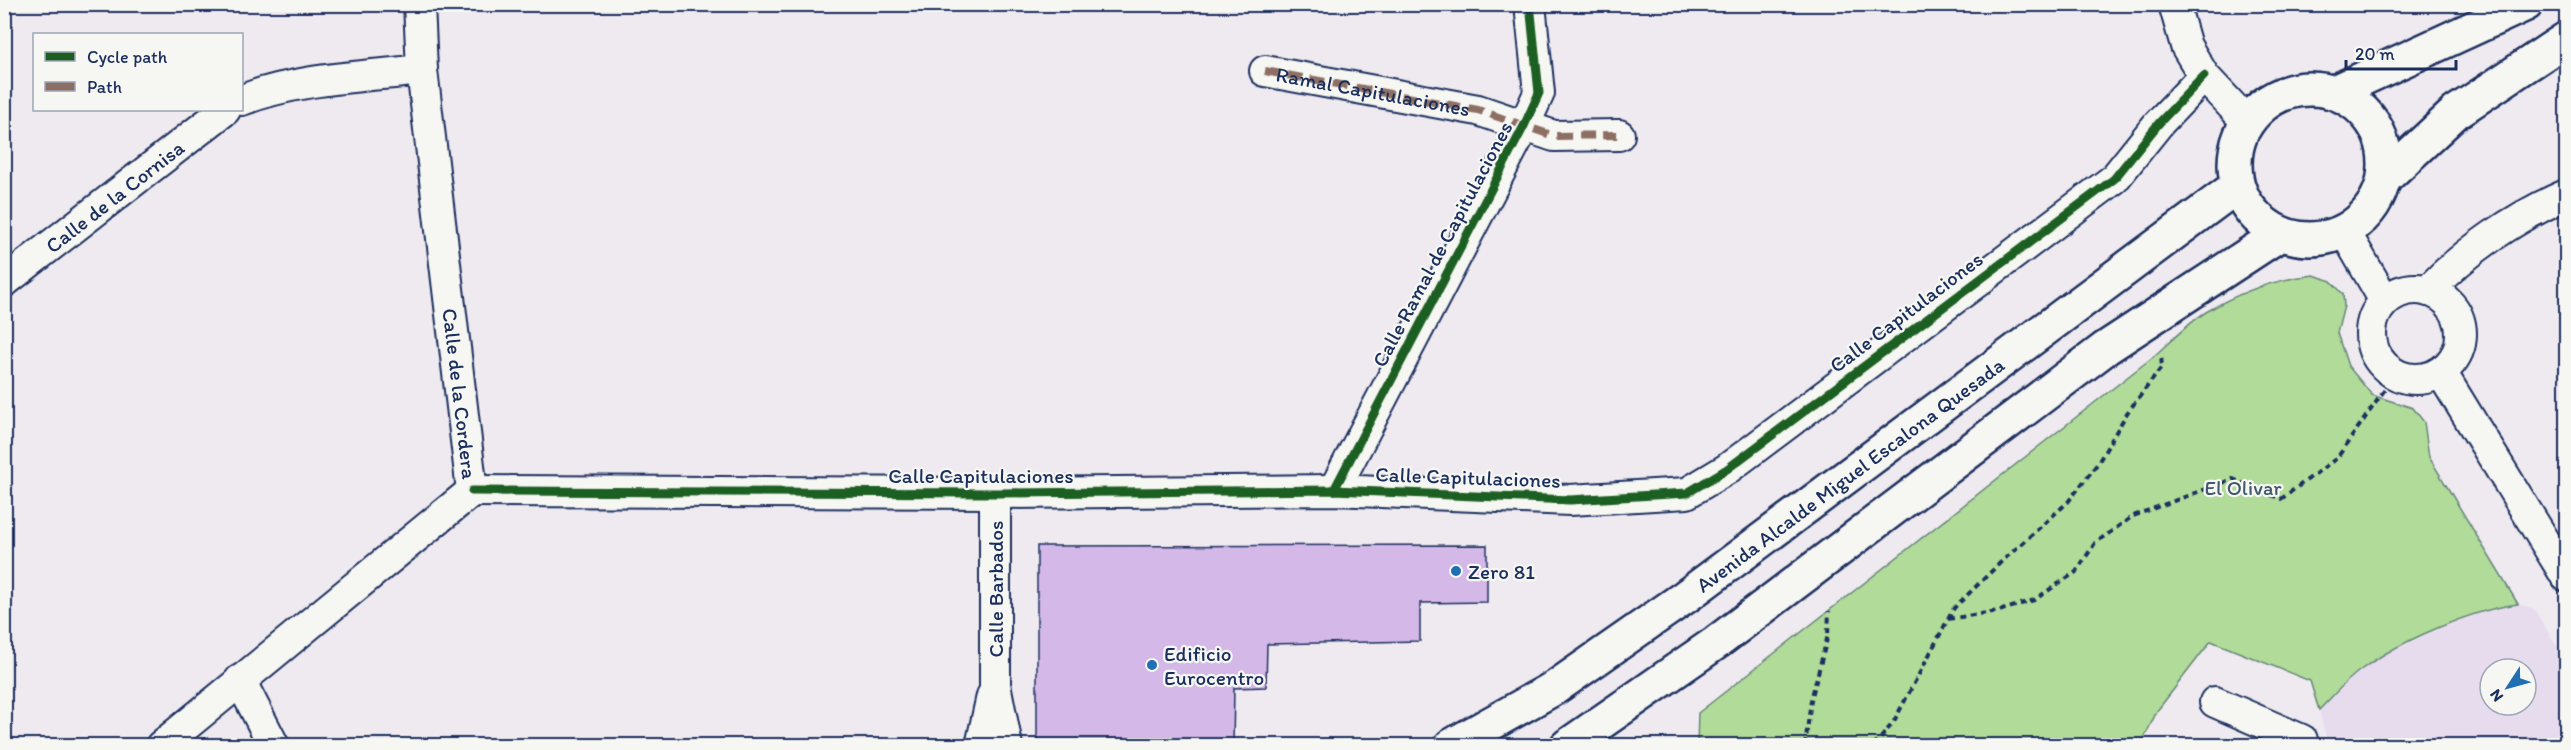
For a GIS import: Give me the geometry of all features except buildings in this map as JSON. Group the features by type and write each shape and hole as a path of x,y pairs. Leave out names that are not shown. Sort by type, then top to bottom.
{"main road":[{"path":"2334,92 2526,4"},
{"path":"2385,178 2456,112 2566,39"},
{"path":"2303,88 2334,92 2365,112 2385,153 2385,178 2373,208 2345,232 2319,240 2302,240 2280,234 2253,214 2237,186 2234,155 2239,136 2256,110 2284,92 2303,88"},
{"name":"Avenida Alcalde Miguel Escalona Quesada","path":"1451,746 1556,687 1685,597 2237,186"},
{"path":"1568,746 1717,642 2106,348 2280,234"}],"street":[{"name":"Calle de la Cordera","path":"161,746 472,491 422,70 419,4"},
{"name":"Calle Ramal de Capitulaciones","path":"1334,489 1524,126 1539,93 1530,4"},
{"path":"2174,4 2186,46 2204,76 2248,123"},
{"path":"243,100 270,89 332,79 422,70"},
{"name":"Ramal Capitulaciones","path":"1265,71 1478,110 1554,136 1619,135"},
{"name":"Calle Capitulaciones","path":"472,491 994,493 1334,489 1570,500 1687,493 1727,469 2114,179 2159,123 2204,76"},
{"name":"Calle de la Cornisa","path":"4,282 224,111"},
{"path":"2428,291 2449,268 2482,244 2551,201 2566,195"},
{"path":"2345,232 2385,301"},
{"path":"2405,291 2428,291 2442,297 2453,309 2459,323 2461,338 2457,353 2451,364 2426,378 2410,379 2395,375 2383,365 2372,343 2371,328 2376,313 2385,301 2405,291"},
{"path":"2440,372 2566,576"},
{"name":"Calle Barbados","path":"994,493 995,684 1007,746"},
{"path":"240,680 274,746"},
{"name":"Calle Barbados","path":"981,746 995,684"},
{"path":"2215,702 2302,740 2303,746"}],"path":[{"path":"1874,746 1893,723 1954,608 2068,502 2098,463 2127,413 2162,367 2158,314"},
{"path":"1947,619 1999,611 2034,600 2076,572 2095,543 2133,516 2233,479 2281,499 2337,458 2395,375"},
{"path":"1805,746 1811,700 1828,635 1829,611"}],"shaded area":[{"path":"2518,604 2534,609 2566,661 2566,745 2328,745 2319,710 2362,668 2385,654 2497,606"}],"green space":[{"name":"El Olivar","path":"2314,275 2331,281 2343,294 2344,306 2337,333 2348,366 2372,395 2413,408 2424,422 2429,457 2518,604 2480,612 2437,628 2395,648 2356,673 2319,710 2310,681 2211,641 2157,711 2141,745 1697,745 1698,713 2153,357 2192,322 2206,312 2245,293 2272,283"}],"marked path":[{"path":"1265,71 1478,110 1554,136 1619,135"}],"cycle path":[{"path":"1334,490 1524,126 1539,93 1530,4"},
{"path":"472,491 995,493 1334,490 1570,500 1687,493 1727,469 2114,179 2159,123 2204,76"}],"place":[{"name":"Zero 81","path":"1456,571"},
{"name":"Edificio Eurocentro","path":"1152,665"}]}
